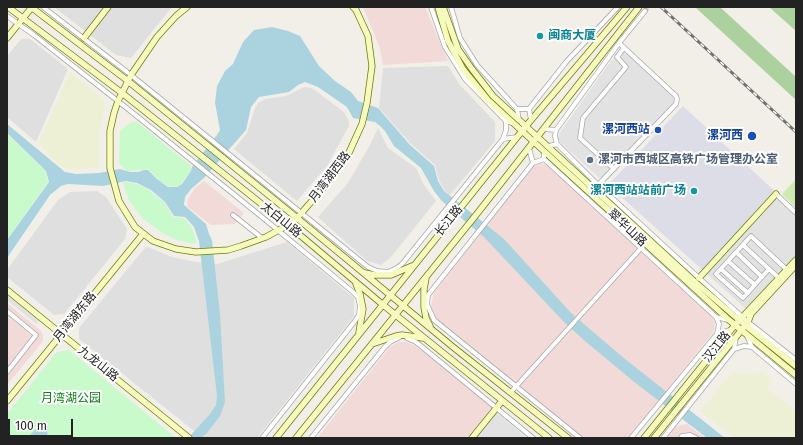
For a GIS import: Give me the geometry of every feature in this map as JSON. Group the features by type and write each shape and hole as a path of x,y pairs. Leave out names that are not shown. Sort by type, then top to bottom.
{"main road":[{"name":"太白山路","path":"8,7 122,93 214,168 288,225 355,282 549,438"},
{"name":"太白山路","path":"31,7 223,158 432,330 568,438"},
{"path":"7,38 31,7"},
{"path":"84,38 108,7"},
{"path":"187,7 176,16 157,37 131,75 118,101 110,131 110,168 114,188 119,201 135,227 153,241 170,247 196,252 217,251 241,246 278,231 288,225"},
{"name":"月湾湖西路","path":"288,225 297,218 325,186 347,157 362,124 367,103 372,66 368,36 356,10 353,7"},
{"name":"翠华山路","path":"438,7 448,41 463,69 488,100 544,151 643,246 729,320 733,328 738,333 746,336 796,375"},
{"name":"翠华山路","path":"443,7 458,49 493,96 549,146 689,277 796,366"},
{"name":"长江路","path":"276,438 521,131 627,7"},
{"name":"长江路","path":"296,438 468,226 639,7"},
{"path":"698,278 776,194"},
{"name":"月湾湖东路","path":"7,401 143,234"},
{"name":"汉江路","path":"654,438 746,323 751,314 796,260"},
{"path":"363,273 391,275 414,265"},
{"name":"汉江路","path":"788,271 796,265"},
{"path":"427,276 424,289 424,307 426,318 432,330"},
{"name":"汉江路","path":"644,438 733,328 781,279"},
{"path":"355,282 360,294 363,309 359,333"},
{"name":"九龙山路","path":"7,290 187,436"},
{"path":"372,344 402,335 426,339"},
{"path":"472,438 502,401"}],"street":[{"path":"43,7 131,75 368,267 377,271 388,272 398,268 402,264 503,139 506,130 506,122"},
{"path":"431,7 445,47 465,79 480,97 506,122 514,124"},
{"path":"451,7 460,38 477,65 517,109 519,120"},
{"path":"531,120 529,109 567,61 618,7"},
{"path":"646,11 619,43 556,130 555,136 557,144 598,185 741,319"},
{"path":"7,16 118,101 358,297 360,306 359,315 355,321 262,438"},
{"path":"598,185 676,104 677,99 676,96 619,43"},
{"path":"614,169 580,138 583,118 626,67 617,57 624,48"},
{"path":"517,109 529,109"},
{"path":"544,129 556,130"},
{"path":"503,139 517,137"},
{"path":"549,146 557,144"},
{"path":"528,148 533,163"},
{"path":"544,151 544,159 643,246 716,317 719,324 717,334 631,438"},
{"path":"544,159 533,163 477,232 428,295 427,304 434,320 580,438"},
{"path":"776,194 796,213"},
{"path":"233,215 262,238"},
{"path":"769,269 743,298 716,274 751,236 788,271"},
{"path":"743,245 781,279"},
{"path":"510,392 643,246"},
{"path":"736,252 762,276"},
{"path":"728,261 755,285"},
{"path":"721,269 748,293"},
{"path":"7,311 36,335 7,372"},
{"path":"716,317 729,320"},
{"path":"746,323 796,360"},
{"path":"717,334 733,328"},
{"path":"663,438 734,350 738,333"},
{"path":"746,336 752,347 796,384"},
{"path":"311,438 384,348 390,342 399,337 409,338 416,342 534,438"},
{"path":"734,350 744,346 752,347"},
{"path":"681,438 682,436 690,435 696,438"}],"shaded area":[{"path":"54,7 172,7 131,58 116,55"},
{"path":"363,7 425,7 448,61 383,65 380,48"},
{"path":"21,39 30,39 68,69 36,142 7,117 7,56"},
{"path":"623,44 678,94 678,103 605,183 558,139 559,134"},
{"path":"448,66 460,85 495,122 495,141 450,195 445,191 439,180 435,165 411,144 379,108 383,68"},
{"path":"304,87 312,88 344,112 349,121 349,126 327,166 297,201 234,149 247,133 258,103 265,99 286,96"},
{"name":"漯河西站站前广场","path":"683,106 780,196 707,274 608,185"},
{"path":"378,128 388,148 416,168 424,185 436,201 391,257 381,265 367,261 318,217 348,183"},
{"path":"540,163 548,165 712,317 715,324 713,333 628,438 583,438 435,318 431,305 434,293 533,166"},
{"path":"204,181 244,213 235,224 211,225 187,206 188,199 195,188"},
{"path":"97,191 106,197 127,229 125,239 64,314 54,315 7,277 7,270 58,200 70,192"},
{"path":"780,196 796,211 796,255 746,309 707,274"},
{"path":"287,242 354,298 354,316 257,438 203,438 79,339 79,328 144,249 148,247 172,257 196,262 217,264"},
{"path":"7,294 39,321 36,324 7,300"},
{"path":"7,303 41,331 43,341 7,385"},
{"path":"398,342 407,342 416,346 492,407 467,438 317,438 389,348"},
{"path":"496,412 527,438 475,438"},
{"path":"687,424 705,438 664,438 673,427"}],"green space":[{"path":"695,7 720,7 796,77 796,100"},
{"path":"769,7 796,7 796,31"},
{"path":"70,72 103,99 105,107 99,133 99,166 96,168 73,170 62,167 38,144"},
{"path":"131,122 137,122 191,166 191,171 182,183 176,187 168,186 148,169 127,171 119,163 120,131"},
{"path":"7,134 45,171 48,182 7,239"},
{"path":"796,179 796,208 782,194"},
{"path":"123,183 137,184 150,191 164,202 173,217 184,218 192,228 197,243 174,239 143,219 129,200"},
{"name":"月湾湖公园","path":"69,350 176,438 93,438 87,436 86,438 47,438 47,426 37,428 27,438 7,438 7,414 57,352"},
{"path":"760,371 773,379 767,388 796,411 796,438 735,438 700,411 732,372 747,375"}],"water":[{"path":"272,27 300,36 319,66 335,81 351,92 358,101 378,108 410,145 434,166 438,181 444,191 504,239 571,313 625,359 725,438 707,438 633,381 585,341 563,321 484,237 441,200 421,168 394,146 385,131 380,126 375,122 353,118 347,107 318,87 305,82 289,92 259,97 251,107 246,130 204,178 191,189 185,197 184,205 206,224 212,240 220,314 225,402 220,416 207,433 201,438 188,438 210,414 216,405 217,396 199,241 194,227 185,217 174,216 165,202 151,190 137,183 126,181 103,186 68,184 61,186 50,195 7,258 7,240 49,182 46,171 7,133 7,124 65,172 76,174 99,173 120,169 130,172 148,170 168,187 177,187 182,184 192,167 220,130 215,103 217,86 225,71 233,64 243,42 254,30"},
{"path":"48,426 47,438 27,438 37,428"}],"tunnel":[{"path":"645,11 649,7"}],"railway":[{"path":"661,7 796,132"}],"place":[{"name":"闽商大厦","path":"540,36"},
{"name":"漯河西站","path":"658,130"},
{"name":"漯河西","path":"752,136"},
{"name":"漯河市西城区高铁广场管理办公室","path":"590,160"},
{"name":"漯河西站站前广场","path":"694,191"}]}
